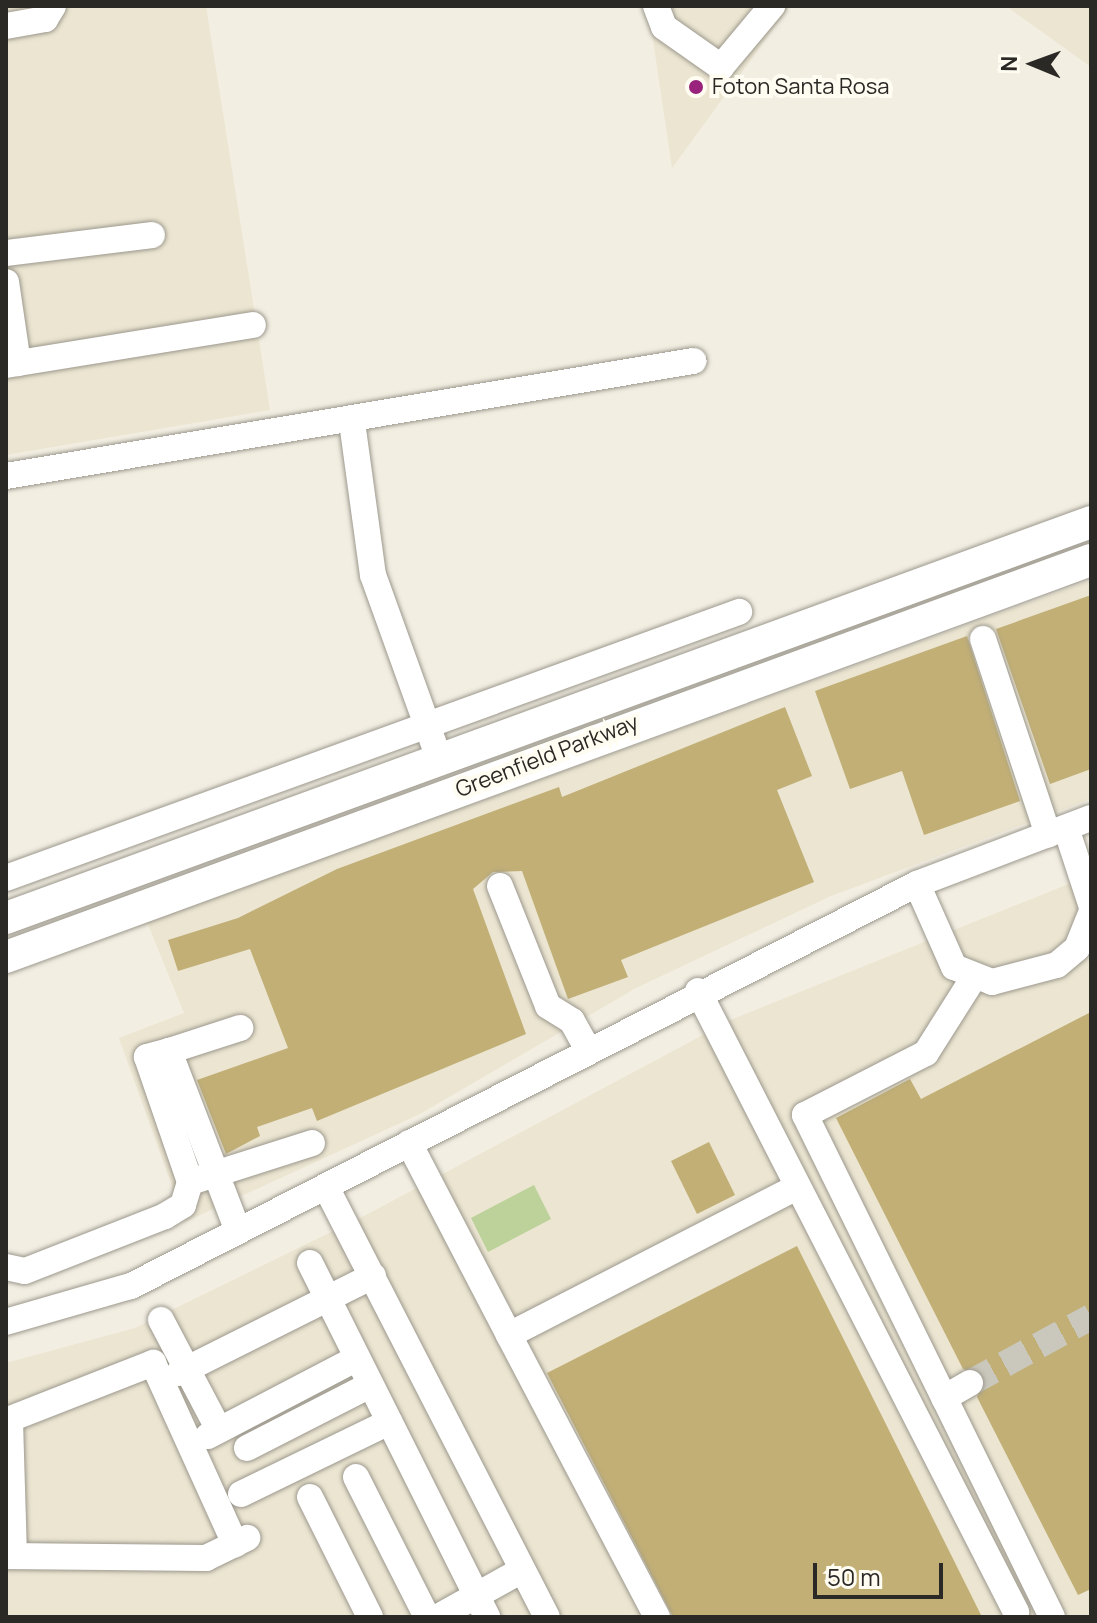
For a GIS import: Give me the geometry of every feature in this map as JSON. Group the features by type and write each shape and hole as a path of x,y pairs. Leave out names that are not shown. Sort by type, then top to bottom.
{"main road":[{"name":"Greenfield Parkway","path":"6,918 1091,522"},
{"name":"Greenfield Parkway","path":"6,957 1091,560"}],"street":[{"path":"6,26 45,19 53,6"},
{"path":"656,6 664,27 721,67 772,6"},
{"path":"6,253 152,235"},
{"path":"6,282 12,364 253,325"},
{"path":"6,476 352,422 693,361"},
{"path":"352,422 373,575 439,758"},
{"path":"6,878 739,612"},
{"path":"983,639 1057,831 1091,904"},
{"path":"6,1322 131,1286 698,991 917,884 1091,818"},
{"path":"917,884 954,967 974,977 1014,981 1057,965 1077,948 1091,913"},
{"path":"500,886 548,1006 572,1021 588,1050"},
{"path":"974,977 926,1053 805,1115 1052,1617"},
{"path":"698,991 1016,1612"},
{"path":"238,1231 203,1179 169,1051 240,1028"},
{"path":"6,1267 25,1271 165,1216 183,1205 203,1179 312,1143"},
{"path":"409,1143 657,1617"},
{"path":"509,1335 797,1187"},
{"path":"318,1191 547,1617"},
{"path":"310,1263 482,1606"},
{"path":"183,1371 365,1280"},
{"path":"161,1320 213,1433 357,1358"},
{"path":"153,1363 241,1541 206,1558 10,1556 10,1419 153,1363"},
{"path":"944,1398 970,1383"},
{"path":"247,1448 370,1385"},
{"path":"241,1494 389,1422"},
{"path":"356,1477 427,1617"},
{"path":"310,1497 370,1617"},
{"path":"438,1617 482,1606 522,1570"}],"shaded area":[{"path":"6,6 206,6 270,410 6,455"},
{"name":"Foton Santa Rosa","path":"648,6 790,6 672,168"},
{"path":"1006,6 1091,6 1091,67"},
{"path":"1091,580 1091,799 831,896 636,988 420,1114 185,1222 119,1038 184,1013 147,922"},
{"path":"1091,875 1091,1617 6,1617 6,1363 135,1328 366,1215 733,1019"}],"green space":[{"path":"534,1185 551,1219 488,1252 471,1218"}],"building":[{"path":"1091,595 1091,769 1050,784 996,629"},
{"path":"967,636 1020,801 924,835 902,771 850,789 815,691"},
{"path":"785,707 812,776 777,790 814,882 621,960 628,977 568,999 522,871 493,872 473,889 526,1034 317,1121 312,1108 257,1127 260,1136 226,1154 197,1080 288,1048 250,949 178,971 168,940 238,918 337,869 559,787 562,797"},
{"path":"1091,1012 1091,1589 1078,1595 977,1397 984,1376 963,1369 836,1118 910,1079 921,1099"},
{"path":"709,1142 735,1195 697,1214 671,1161"},
{"path":"797,1246 982,1617 673,1617 547,1373"}],"tunnel":[{"path":"970,1383 1091,1317"}],"place":[{"name":"Foton Santa Rosa","path":"696,87"}]}
